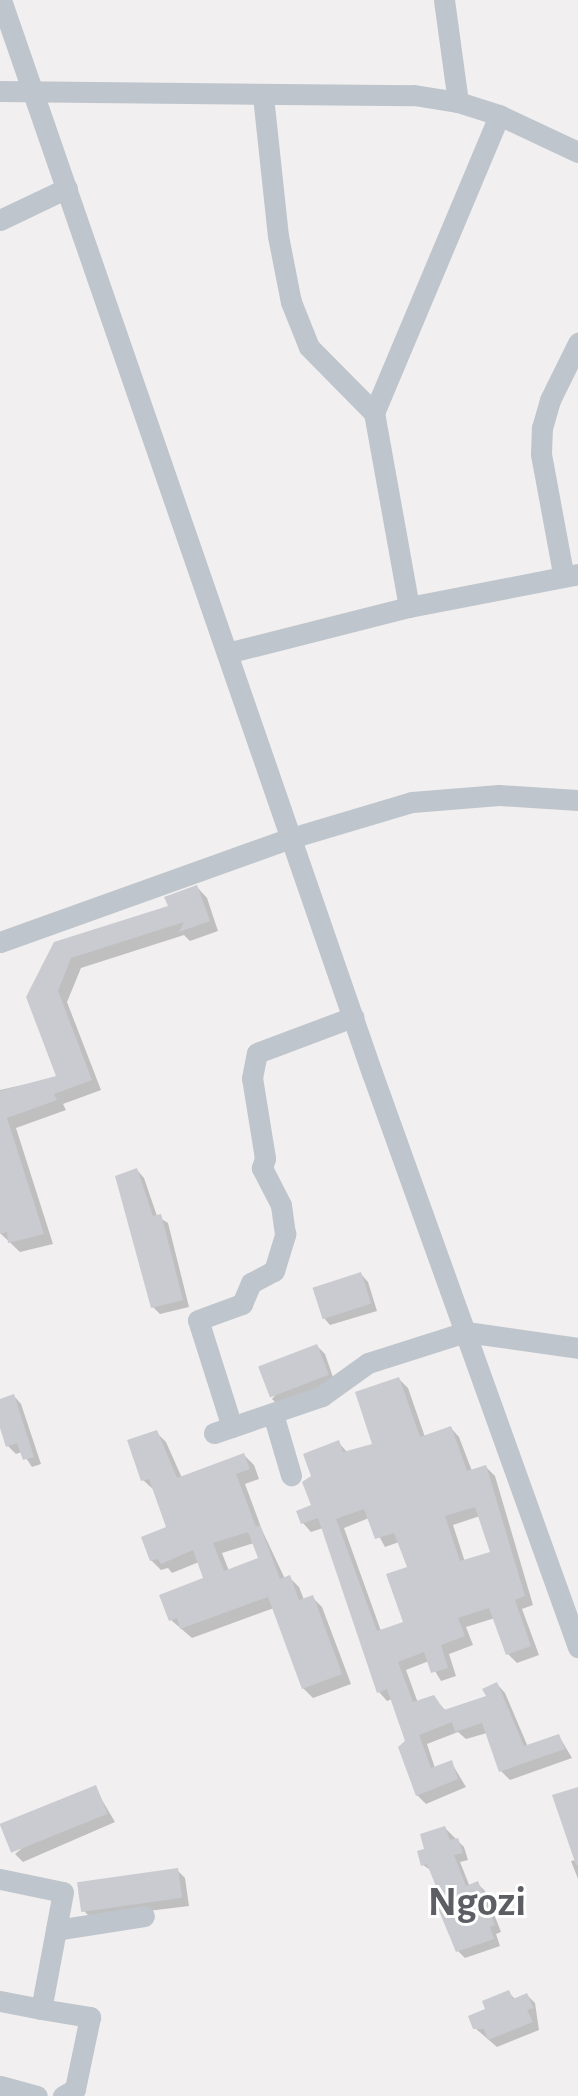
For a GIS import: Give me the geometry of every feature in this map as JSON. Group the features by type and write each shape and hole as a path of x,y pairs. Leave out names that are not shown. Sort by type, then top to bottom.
{"street":[{"path":"1,0 353,1017 578,1647"},
{"path":"444,0 458,102"},
{"path":"0,91 264,96 414,95 458,102 499,116 578,152"},
{"path":"264,96 278,236 291,302 309,347 374,413"},
{"path":"409,607 374,413 499,116"},
{"path":"0,219 67,188"},
{"path":"227,653 409,607 571,573 541,454 542,428 550,400 578,343"},
{"path":"0,942 291,838 412,802 453,796 578,800"},
{"path":"353,1017 257,1053 252,1078 262,1168 281,1205 285,1234 274,1272 251,1283 242,1304 198,1320 223,1430 322,1396 368,1363 467,1332 578,1348"},
{"path":"273,1414 291,1475"},
{"path":"0,1879 63,1892 41,2008"},
{"path":"56,1930 144,1916"},
{"path":"0,2001 90,2017 75,2089 63,2096"},
{"path":"4,2090 37,2096"}],"building":[{"path":"197,885 210,921 179,932 184,922 71,958 58,991 92,1080 54,1094 57,1100 7,1118 44,1234 8,1243 7,1232 0,1234 0,1091 56,1076 26,997 54,942 168,906 164,897"},
{"path":"137,1168 153,1216 161,1214 183,1300 151,1308 115,1176"},
{"path":"361,1272 371,1303 323,1319 312,1288"},
{"path":"317,1344 329,1375 270,1397 258,1367"},
{"path":"399,1377 420,1437 451,1426 467,1471 486,1465 525,1596 515,1600 531,1646 506,1655 489,1608 458,1618 465,1636 441,1645 448,1668 431,1673 424,1652 398,1662 413,1702 434,1695 444,1710 486,1696 482,1689 497,1682 524,1746 559,1734 565,1749 499,1772 482,1723 455,1732 452,1722 419,1735 431,1768 452,1760 458,1779 416,1796 398,1747 405,1741 387,1689 377,1693 318,1518 301,1524 296,1511 311,1505 302,1482 311,1476 303,1454 339,1440 343,1452 372,1444 355,1392","holes":["475,1507 490,1552 460,1561 445,1516","364,1509 375,1539 394,1533 407,1567 386,1574 403,1622 377,1631 336,1519"]},
{"path":"14,1394 34,1457 23,1460 17,1443 6,1447 0,1428 0,1399"},
{"path":"157,1430 177,1478 244,1453 250,1469 236,1474 256,1527 260,1525 280,1579 290,1575 299,1600 313,1595 342,1674 302,1689 268,1597 180,1629 177,1618 169,1621 159,1595 203,1578 193,1550 161,1564 158,1559 150,1561 141,1537 166,1527 149,1479 141,1481 127,1440","holes":["248,1532 258,1558 224,1571 213,1543"]},
{"path":"96,1785 108,1814 11,1853 0,1824"},
{"path":"578,1787 578,1865 576,1865 552,1795"},
{"path":"445,1826 450,1840 458,1838 463,1853 454,1855 466,1886 478,1881 495,1925 490,1927 494,1939 456,1952 435,1901 441,1899 427,1864 421,1866 417,1851 424,1849 420,1834"},
{"path":"178,1868 182,1898 81,1912 77,1882"},
{"path":"509,1990 513,1999 527,1993 534,2008 527,2010 533,2022 488,2040 484,2029 473,2029 468,2016 485,2009 482,2001"}],"district":[{"name":"Ngozi","path":"477,1902"}]}
